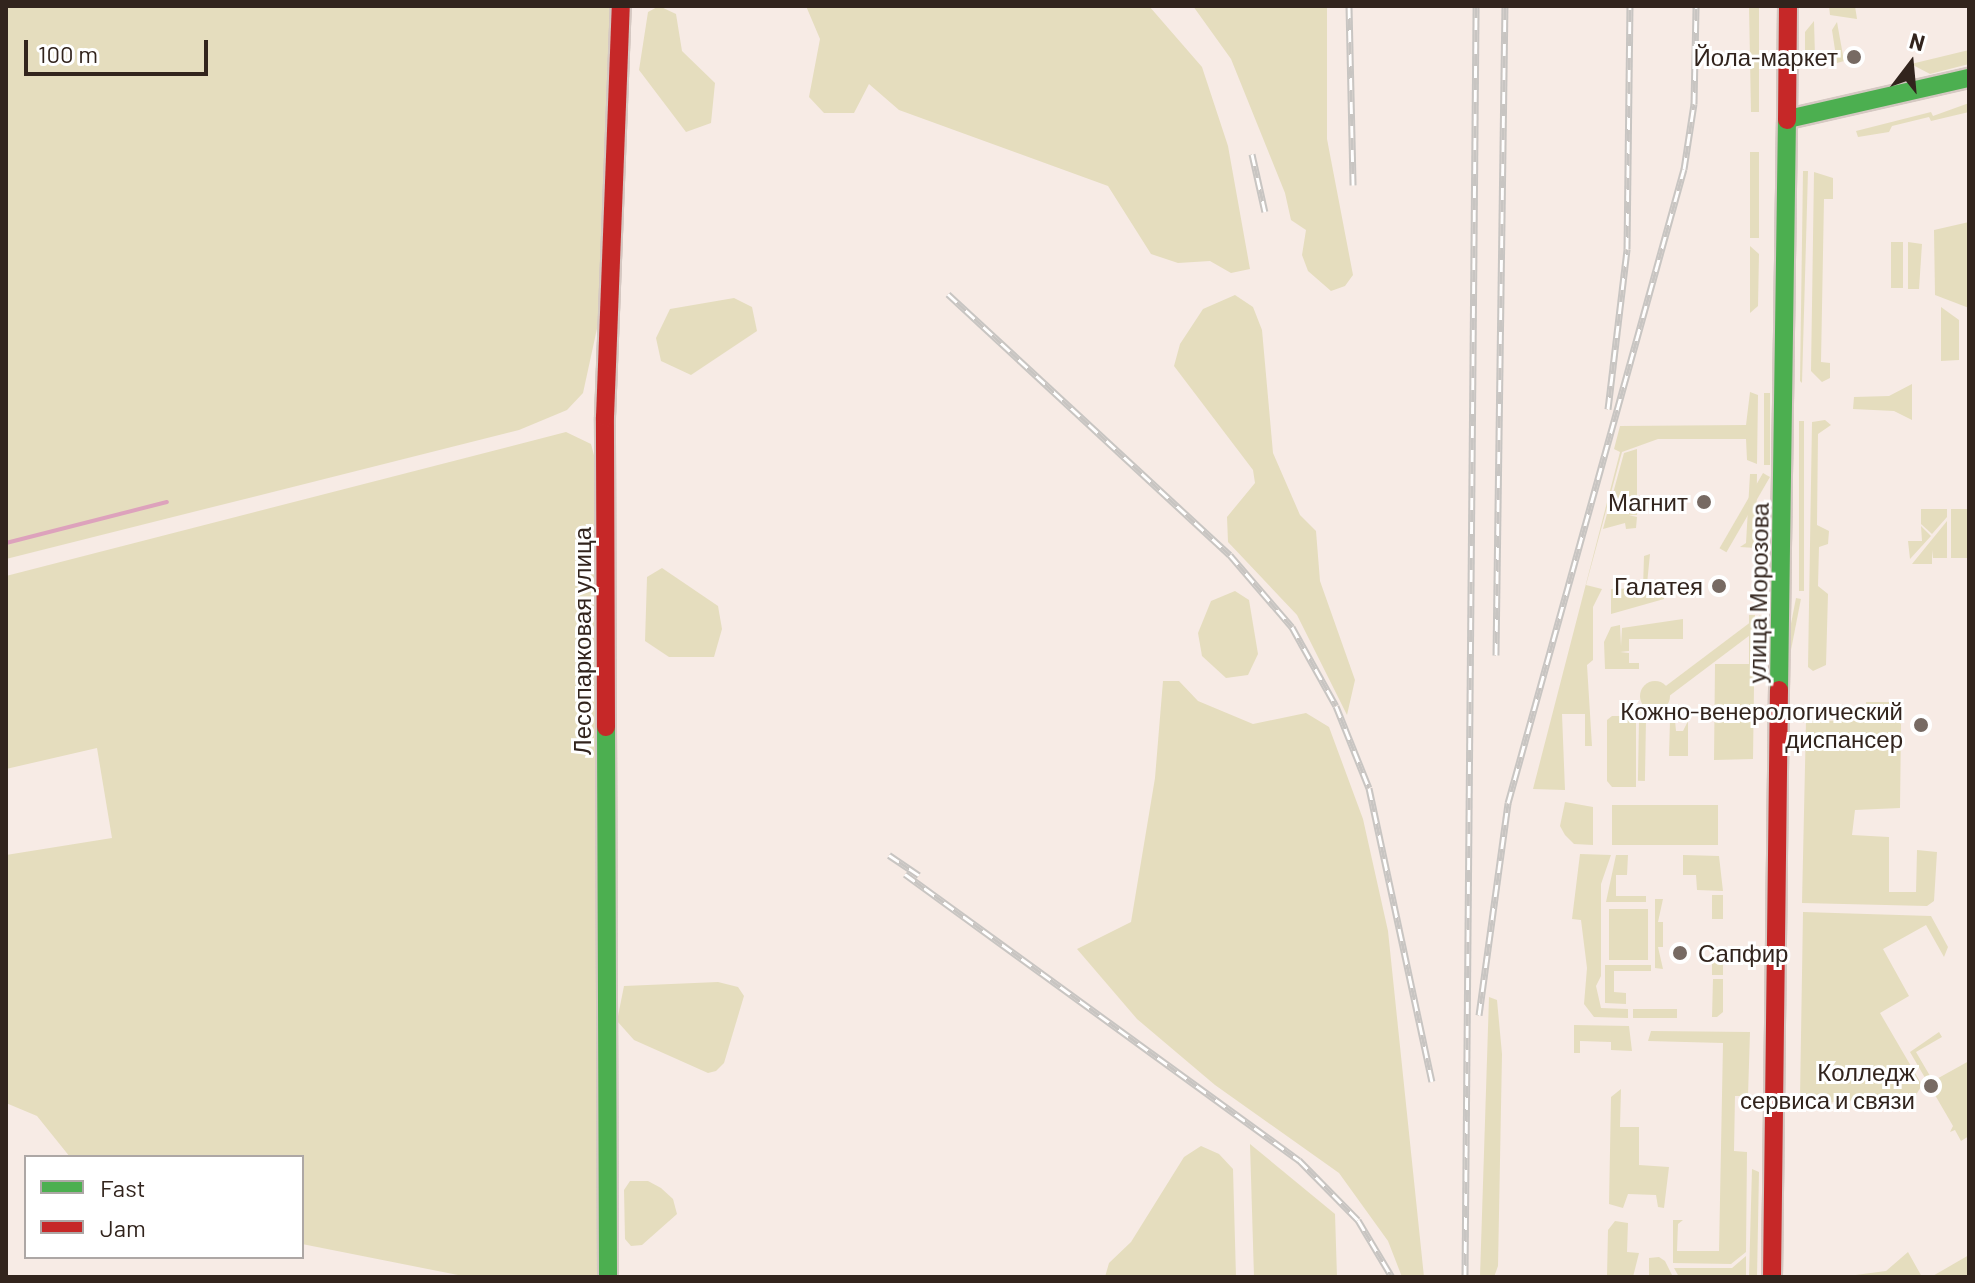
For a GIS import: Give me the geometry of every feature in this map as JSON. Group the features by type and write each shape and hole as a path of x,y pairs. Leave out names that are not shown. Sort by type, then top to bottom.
{"street":[{"name":"Лесопарковая улица","path":"608,1277 605,417 621,6"},
{"name":"улица Морозова","path":"1772,1277 1788,6"},
{"path":"1788,119 1969,78"}],"shaded area":[{"path":"6,6 611,6 606,242 598,324 583,393 567,410 519,430 6,559"},
{"path":"659,6 676,14 682,51 715,83 711,123 686,132 639,70 648,12"},
{"path":"806,6 1149,6 1202,67 1228,146 1250,269 1231,273 1210,261 1178,263 1151,254 1108,186 899,110 869,84 854,113 824,113 809,97 820,39"},
{"path":"1193,6 1327,6 1327,139 1353,275 1345,286 1331,291 1308,271 1302,255 1306,230 1291,220 1285,193 1231,59"},
{"path":"1749,6 1759,6 1759,112 1751,112"},
{"path":"1829,6 1855,6 1857,19 1830,15"},
{"path":"1814,21 1815,57 1805,63 1805,32"},
{"path":"1837,22 1844,61 1837,63 1832,30"},
{"path":"1969,50 1969,64 1930,74 1911,64"},
{"path":"1969,103 1969,112 1892,126 1889,132 1858,137 1856,131 1931,112 1933,116"},
{"path":"1750,152 1759,152 1759,238 1750,238"},
{"path":"1803,171 1808,171 1802,383 1800,381"},
{"path":"1814,172 1833,178 1833,199 1824,199 1821,362 1830,363 1830,378 1822,382 1811,371"},
{"path":"1969,222 1969,308 1935,295 1934,230"},
{"path":"1891,242 1903,242 1903,288 1891,288"},
{"path":"1908,242 1922,244 1919,289 1908,289"},
{"path":"1750,246 1759,254 1758,306 1750,313"},
{"path":"1235,295 1253,307 1262,330 1273,453 1300,515 1316,531 1320,581 1355,680 1347,715 1297,615 1228,542 1227,517 1255,483 1253,470 1174,366 1180,344 1203,309"},
{"path":"734,298 752,307 757,331 691,375 661,361 656,338 670,309"},
{"path":"1941,307 1959,320 1959,360 1941,361"},
{"path":"1912,384 1912,420 1894,411 1853,409 1854,397 1889,396"},
{"path":"1750,392 1758,395 1757,464 1747,460 1746,439 1658,439 1622,452 1586,585 1602,589 1593,607 1593,660 1587,665 1592,746 1585,746 1585,714 1562,714 1565,790 1533,789 1620,452 1614,449 1620,426 1746,425"},
{"path":"1764,393 1770,393 1770,465 1764,465"},
{"path":"1825,420 1831,425 1818,434 1817,525 1829,531 1828,544 1819,547 1818,586 1828,594 1826,665 1813,671 1808,667 1812,422"},
{"path":"1799,421 1804,421 1804,591 1799,591"},
{"path":"566,432 591,444 595,459 601,1277 468,1277 304,1244 304,1155 68,1155 37,1116 6,1103 6,855 112,838 97,748 6,769 6,576"},
{"path":"1637,449 1637,515 1622,515 1609,508 1624,453"},
{"path":"1763,473 1770,477 1726,552 1720,548"},
{"path":"1750,474 1757,474 1756,548 1740,547 1746,543"},
{"path":"1921,509 1947,509 1947,517 1932,534 1921,524"},
{"path":"1951,509 1969,509 1969,558 1951,558"},
{"path":"1608,510 1637,517 1636,528 1626,529 1625,523 1603,529"},
{"path":"1947,521 1947,558 1933,558 1932,550 1932,564 1912,564"},
{"path":"1921,526 1931,536 1910,559 1908,541 1922,541"},
{"path":"1650,554 1646,594 1664,594 1664,599 1611,614 1611,589 1643,588 1644,556"},
{"path":"662,568 718,606 722,629 714,657 669,657 645,641 647,577"},
{"path":"1235,591 1249,600 1258,654 1248,675 1226,678 1202,656 1198,633 1211,601"},
{"path":"1796,598 1801,599 1788,667 1783,666"},
{"path":"1749,615 1755,615 1753,759 1714,760 1715,664 1749,664"},
{"path":"1760,615 1766,623 1631,725 1625,717"},
{"path":"1683,619 1683,639 1629,639 1629,651 1620,652 1629,653 1629,663 1639,663 1639,669 1605,669 1604,642 1611,627 1620,625 1621,646 1622,628"},
{"path":"1163,681 1179,681 1198,701 1253,724 1306,713 1329,727 1363,819 1388,931 1424,1277 1402,1277 1388,1241 1339,1173 1215,1085 1137,1019 1077,949 1131,922 1155,778"},
{"path":"1655,681 1666,685 1670,696 1666,707 1655,711 1644,707 1640,696 1644,685"},
{"path":"1866,702 1891,702 1891,715 1866,715"},
{"path":"1612,716 1636,716 1636,787 1612,787 1607,781 1607,720"},
{"path":"1639,719 1646,719 1645,781 1638,781"},
{"path":"1670,720 1675,720 1676,731 1683,731 1688,721 1688,756 1669,756"},
{"path":"1896,720 1901,724 1900,808 1855,810 1852,835 1889,837 1889,892 1916,892 1917,850 1937,852 1934,901 1927,906 1802,903 1806,721"},
{"path":"1565,802 1593,807 1593,845 1574,844 1565,835 1560,826"},
{"path":"1612,805 1718,805 1718,845 1612,845"},
{"path":"1580,854 1611,855 1601,884 1601,976 1596,986 1601,1008 1628,1009 1628,1018 1594,1017 1584,1004 1587,968 1581,920 1572,919"},
{"path":"1616,855 1628,855 1627,875 1616,875 1616,896 1646,896 1646,902 1606,902"},
{"path":"1683,855 1719,856 1723,891 1697,890 1696,875 1683,875"},
{"path":"1712,895 1723,895 1723,919 1712,919"},
{"path":"1655,899 1663,899 1658,922 1663,922 1663,947 1658,947 1663,969 1655,968"},
{"path":"1609,909 1648,909 1648,960 1609,960"},
{"path":"1803,912 1931,916 1948,947 1944,957 1926,925 1883,949 1909,996 1880,1013 1922,1085 1916,1095 1813,1104 1800,1098"},
{"path":"1712,951 1723,951 1723,975 1712,975"},
{"path":"1605,965 1651,965 1651,971 1614,971 1614,992 1626,993 1626,1004 1605,1003"},
{"path":"1713,979 1723,979 1723,1012 1717,1017 1712,1017"},
{"path":"718,982 738,987 744,996 724,1063 716,1071 708,1073 634,1040 617,1021 624,986"},
{"path":"1489,997 1497,1000 1502,1054 1498,1266 1494,1277 1480,1277"},
{"path":"1633,1009 1677,1009 1677,1018 1633,1018"},
{"path":"1574,1025 1629,1026 1632,1051 1611,1050 1611,1042 1580,1041 1580,1053 1574,1053"},
{"path":"1651,1031 1750,1032 1748,1096 1735,1096 1734,1151 1747,1152 1746,1252 1731,1264 1673,1263 1673,1220 1683,1220 1678,1224 1677,1251 1719,1251 1723,1043 1648,1041"},
{"path":"1939,1032 1942,1037 1916,1052 1933,1081 1969,1061 1969,1136 1961,1141 1955,1130 1950,1132 1953,1126 1910,1052"},
{"path":"1621,1089 1620,1127 1639,1127 1639,1165 1669,1167 1664,1208 1658,1207 1656,1195 1628,1194 1623,1208 1609,1204 1611,1097"},
{"path":"1250,1144 1335,1214 1337,1277 1254,1277"},
{"path":"1201,1146 1219,1154 1233,1169 1236,1277 1105,1277 1109,1263 1131,1242 1184,1157"},
{"path":"1752,1169 1759,1172 1757,1277 1749,1277"},
{"path":"630,1181 648,1181 661,1188 673,1199 677,1214 642,1245 631,1246 625,1239 624,1190"},
{"path":"1615,1221 1628,1223 1627,1252 1639,1253 1633,1277 1607,1277 1608,1230"},
{"path":"1908,1252 1922,1277 1840,1277 1886,1271"},
{"path":"1969,1255 1969,1277 1931,1277"},
{"path":"1746,1256 1746,1277 1679,1277 1674,1268 1732,1268"},
{"path":"1659,1257 1665,1261 1673,1277 1649,1277 1649,1258"}],"waterway":[{"path":"6,543 167,502"}],"railway":[{"path":"1349,6 1353,185"},
{"path":"1465,1277 1476,6"},
{"path":"1496,655 1505,6"},
{"path":"1608,409 1627,249 1630,6"},
{"path":"1479,1015 1508,803 1684,169 1694,104 1696,6"},
{"path":"1252,154 1265,212"},
{"path":"948,294 1230,555 1292,627 1336,706 1369,788 1432,1081"},
{"path":"889,855 919,875"},
{"path":"905,874 1299,1160 1358,1220 1392,1277"}],"traffic: fast":[{"path":"1788,119 1969,78"},
{"path":"1779,690 1787,120"},
{"path":"606,727 608,1277"}],"traffic: jam":[{"path":"606,727 605,417 621,6"},
{"path":"1787,120 1788,6"},
{"path":"1772,1277 1779,690"}],"place":[{"name":"Йола-маркет","path":"1854,57"},
{"name":"Магнит","path":"1704,502"},
{"name":"Галатея","path":"1719,586"},
{"name":"Кожно-венерологический диспансер","path":"1921,725"},
{"name":"Сапфир","path":"1680,953"},
{"name":"Колледж сервиса и связи","path":"1931,1086"}]}
